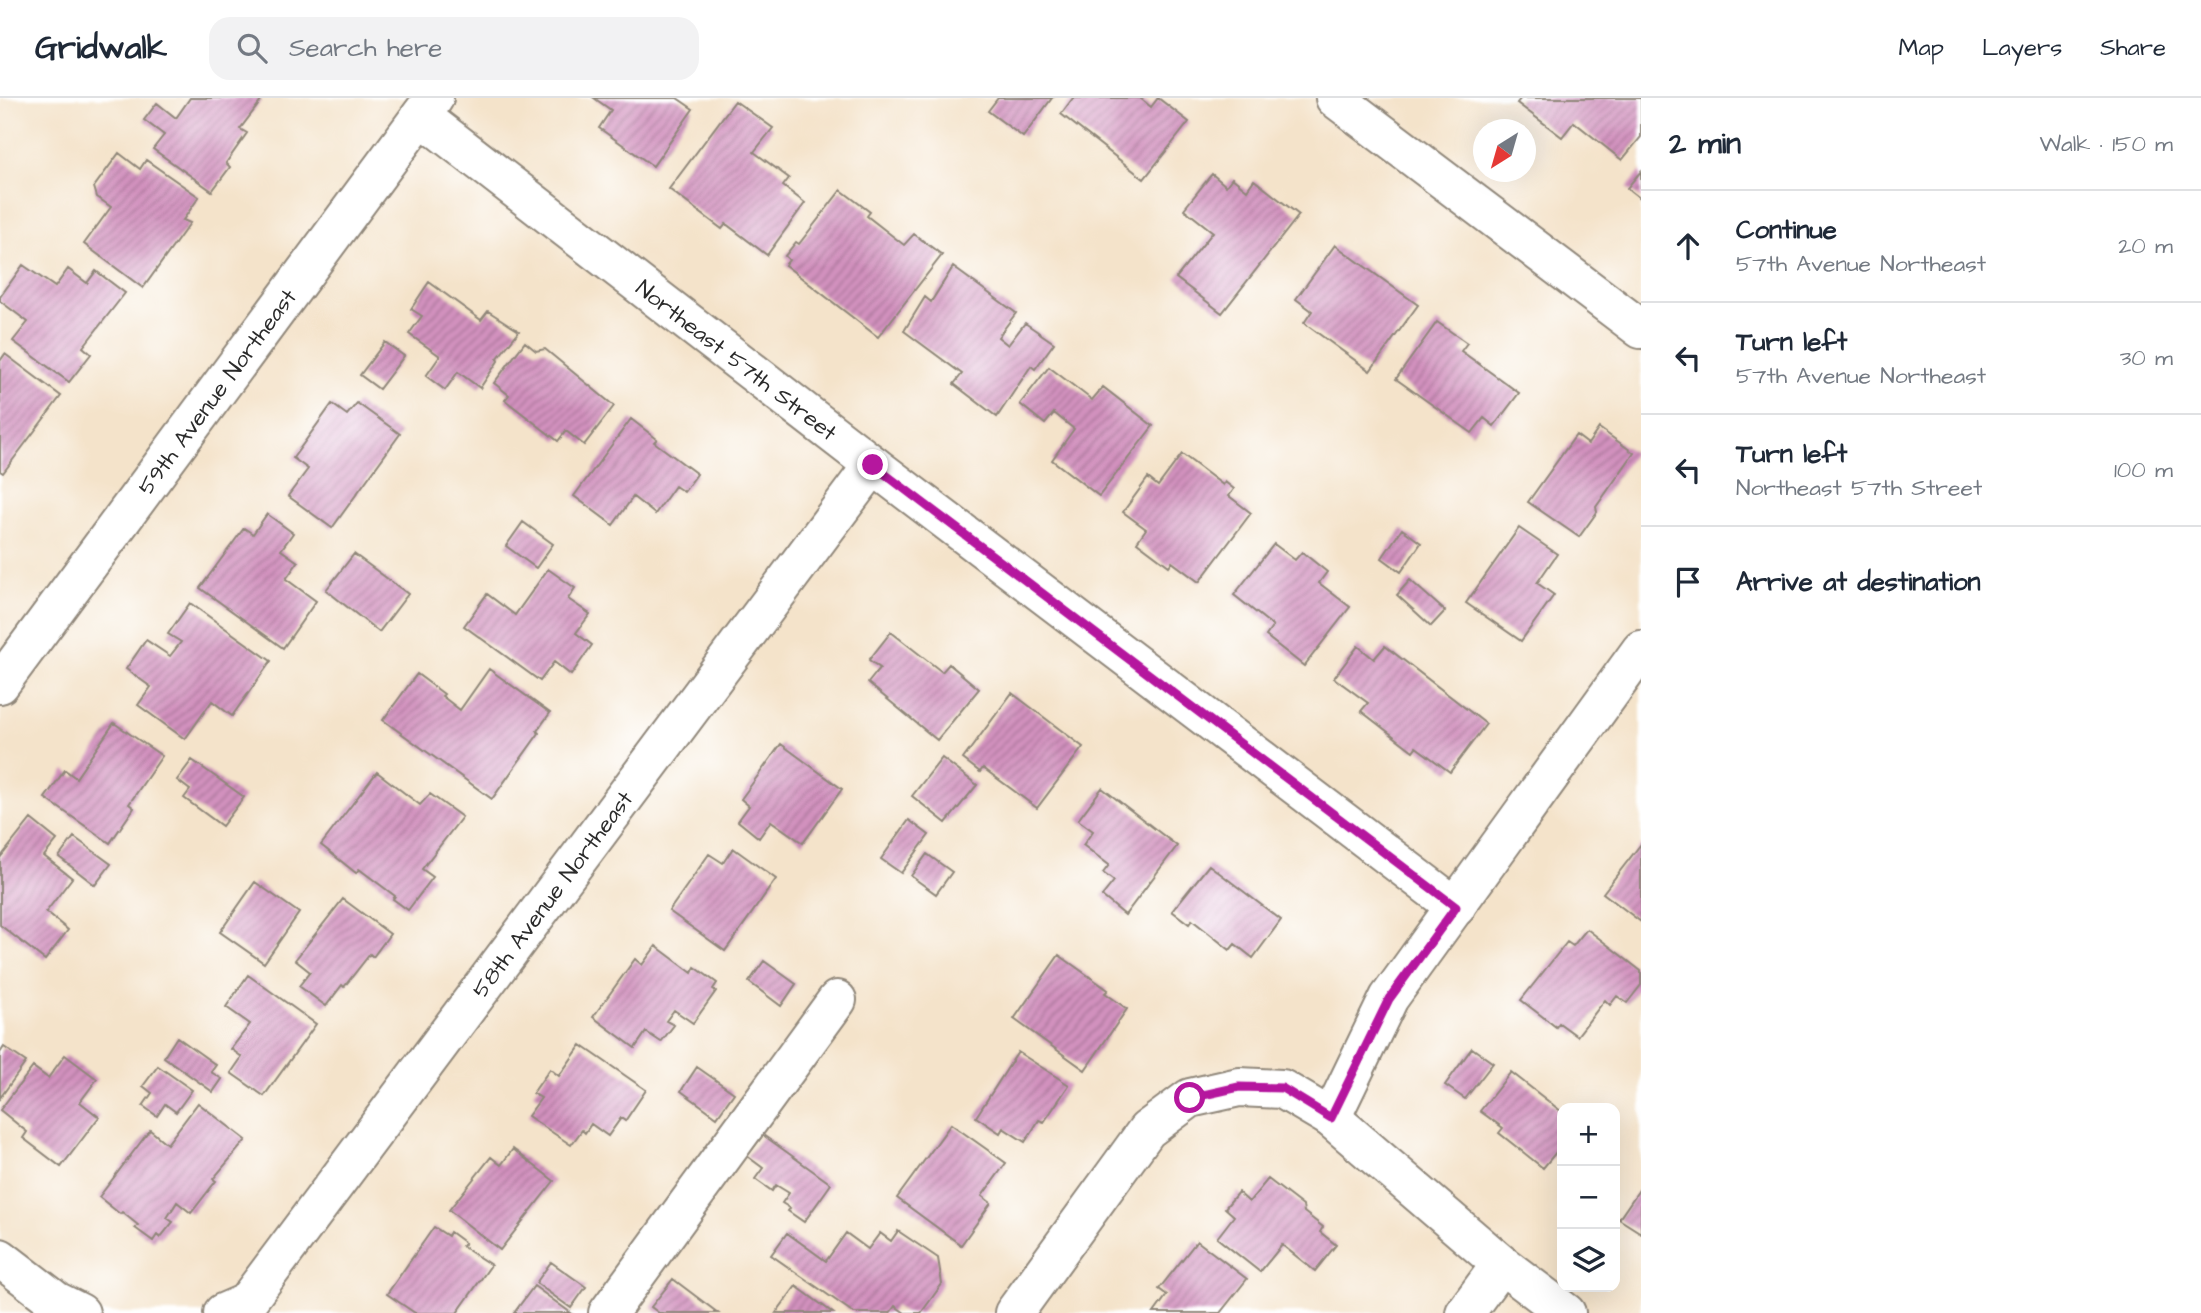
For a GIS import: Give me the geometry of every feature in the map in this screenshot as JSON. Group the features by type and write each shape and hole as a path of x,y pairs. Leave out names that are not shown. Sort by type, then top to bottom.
{"street":[{"path":"1335,98 1641,329"},
{"name":"Northeast 57th Street","path":"428,107 873,465 1456,907"},
{"name":"59th Avenue Northeast","path":"0,684 428,107"},
{"name":"58th Avenue Northeast","path":"223,1313 246,1303 873,465"},
{"path":"1331,1118 1389,999 1641,650"},
{"path":"608,1313 837,1000"},
{"path":"1014,1313 1147,1130 1190,1098 1239,1087 1282,1088 1331,1118 1501,1264 1566,1313"},
{"path":"0,1258 55,1301 80,1313"},
{"path":"1465,1313 1501,1264"}],"building":[{"path":"190,98 258,98 261,101 240,129 247,133 226,163 230,167 212,191 153,149 164,135 144,120 157,103 176,118"},
{"path":"594,98 677,98 693,109 653,166 599,128 611,110"},
{"path":"998,98 1052,98 1023,137 988,111"},
{"path":"1073,98 1140,98 1151,107 1158,98 1189,122 1144,179 1061,114"},
{"path":"1521,98 1641,98 1641,137 1622,160 1574,122 1562,137 1517,103"},
{"path":"735,101 773,128 754,152 789,178 783,186 805,203 767,255 726,224 722,229 669,189"},
{"path":"119,153 140,169 146,160 199,197 183,220 190,223 143,288 84,244 111,207 97,197 94,187"},
{"path":"1641,171 1641,199 1627,188"},
{"path":"1212,174 1226,186 1232,178 1247,190 1254,180 1299,215 1222,313 1176,278 1213,232 1184,209"},
{"path":"841,190 870,212 867,216 904,245 914,234 942,255 878,337 785,265 789,260 785,256 796,242 799,244"},
{"path":"1335,245 1418,305 1370,371 1304,323 1312,311 1296,299"},
{"path":"23,265 55,287 68,269 87,283 96,271 125,293 83,347 91,354 69,382 13,341 28,322 0,301 0,297"},
{"path":"953,267 1016,313 998,337 1008,345 1025,323 1054,343 1035,369 1031,366 997,417 954,384 962,374 904,331 925,297 931,302"},
{"path":"429,282 481,320 488,311 519,331 497,359 480,388 458,372 445,390 426,376 440,356 409,334 422,316 411,309"},
{"path":"1437,322 1467,343 1461,351 1519,393 1494,426 1484,418 1472,433 1396,379"},
{"path":"385,342 404,356 379,389 360,375"},
{"path":"525,342 536,351 545,349 614,406 584,445 566,431 558,441 505,400 509,395 494,383"},
{"path":"5,354 61,396 3,473 0,471 0,361"},
{"path":"1049,367 1092,400 1103,387 1153,426 1099,496 1052,460 1074,429 1054,413 1045,424 1020,404"},
{"path":"357,403 400,434 332,528 288,496 308,469 293,458 332,404 347,415"},
{"path":"631,419 657,439 654,442 697,474 684,492 675,486 655,514 633,497 613,525 574,496"},
{"path":"1599,428 1634,453 1596,507 1597,512 1579,537 1528,502 1576,435 1588,444"},
{"path":"1182,454 1223,485 1225,482 1234,489 1229,496 1251,513 1199,582 1172,562 1169,566 1137,542 1146,529 1123,512 1148,478 1158,486"},
{"path":"267,514 293,533 281,550 298,562 286,579 316,601 283,648 200,588 244,528 253,534"},
{"path":"523,522 553,544 536,568 506,546"},
{"path":"1519,528 1557,554 1537,583 1554,595 1521,641 1466,603"},
{"path":"1402,529 1421,543 1401,572 1382,558"},
{"path":"1274,544 1295,560 1302,552 1327,572 1319,583 1350,607 1304,666 1266,636 1273,626 1234,595"},
{"path":"354,554 408,594 379,632 326,590"},
{"path":"548,569 575,588 568,599 590,614 576,633 592,645 571,675 554,662 540,681 464,626 487,594 515,615"},
{"path":"1410,580 1445,611 1431,626 1397,595"},
{"path":"190,603 271,661 232,716 212,701 185,739 138,705 151,687 126,669 146,640 170,656 181,642 168,634"},
{"path":"891,632 942,672 949,664 979,689 937,740 868,683 880,668 869,660"},
{"path":"1358,646 1374,659 1385,646 1486,724 1450,772 1416,747 1413,751 1361,711 1368,703 1334,678"},
{"path":"489,669 550,713 492,799 383,720 417,674 460,710"},
{"path":"1012,693 1083,747 1037,808 983,768 980,772 963,759"},
{"path":"114,723 162,756 129,804 134,808 110,843 45,798 65,770 76,778"},
{"path":"781,744 842,789 803,843 771,821 759,838 738,821 749,806 741,799"},
{"path":"942,758 977,785 946,823 912,796"},
{"path":"192,760 244,797 222,826 184,798 190,790 177,780"},
{"path":"377,772 420,805 430,794 462,817 422,869 433,877 408,910 393,899 395,896 359,869 356,873 321,845"},
{"path":"1102,788 1177,846 1125,915 1102,896 1114,881 1103,873 1109,865 1083,845 1093,831 1078,820"},
{"path":"31,819 57,840 44,856 72,878 46,912 68,930 45,960 0,925 0,858"},
{"path":"909,820 929,835 901,873 881,859"},
{"path":"74,837 111,864 95,885 59,857"},
{"path":"1641,844 1641,922 1603,893"},
{"path":"733,848 776,879 725,951 669,911 709,854 723,863"},
{"path":"927,854 952,872 936,894 911,876"},
{"path":"1209,865 1281,920 1253,958 1235,944 1230,950 1192,920 1189,924 1172,911"},
{"path":"255,882 299,913 264,963 220,932"},
{"path":"343,899 390,934 373,957 370,954 326,1006 299,986 310,972 295,960"},
{"path":"1587,929 1641,971 1641,985 1627,1003 1617,996 1610,1005 1605,1000 1577,1036 1559,1023 1556,1027 1521,1000 1567,942 1573,946"},
{"path":"656,946 692,973 695,967 717,983 713,989 716,991 693,1023 674,1010 666,1021 674,1025 661,1042 646,1032 635,1048 593,1017 635,959 642,965"},
{"path":"1059,955 1108,990 1105,993 1127,1009 1085,1070 1014,1019"},
{"path":"764,961 796,984 781,1006 749,982"},
{"path":"248,975 316,1024 264,1096 231,1073 242,1057 231,1049 250,1024 226,1007"},
{"path":"177,1037 216,1065 211,1072 222,1079 213,1092 164,1057"},
{"path":"581,1045 646,1090 625,1121 621,1118 608,1136 591,1124 585,1133 582,1130 571,1145 528,1116 541,1098 533,1093 550,1069 559,1076"},
{"path":"4,1047 26,1062 0,1098 0,1053"},
{"path":"1472,1048 1493,1063 1465,1099 1445,1085"},
{"path":"1018,1052 1069,1085 1044,1122 1039,1120 1025,1142 1003,1128 1000,1133 976,1117"},
{"path":"65,1055 97,1079 80,1102 99,1117 61,1167 23,1138 27,1132 0,1110 33,1067 48,1078"},
{"path":"158,1066 192,1090 176,1112 165,1104 157,1116 143,1106 152,1093 143,1086"},
{"path":"697,1067 734,1093 717,1117 681,1091"},
{"path":"1511,1072 1557,1108 1557,1151 1543,1168 1499,1133 1503,1128 1480,1111"},
{"path":"198,1103 246,1140 213,1179 216,1181 191,1213 177,1202 167,1218 173,1222 160,1238 157,1235 153,1241 135,1228 138,1225 99,1197 150,1130 167,1144"},
{"path":"951,1124 1006,1163 982,1196 991,1203 961,1245 897,1198"},
{"path":"763,1135 831,1184 804,1222 788,1211 790,1208 782,1203 789,1193 776,1185 772,1191 755,1179 763,1168 747,1156"},
{"path":"513,1149 554,1181 500,1250 449,1210 491,1157 501,1165"},
{"path":"1268,1179 1303,1206 1304,1212 1323,1227 1320,1232 1336,1245 1315,1271 1282,1245 1260,1272 1217,1238 1234,1216 1225,1208 1238,1192 1249,1202"},
{"path":"1641,1187 1641,1233 1620,1218"},
{"path":"434,1227 448,1236 450,1232 465,1243 462,1246 491,1265 457,1313 415,1313 387,1294"},
{"path":"898,1231 938,1258 942,1284 921,1313 905,1313 895,1306 890,1313 854,1313 771,1255 787,1233 826,1261 846,1233 868,1249 880,1233 891,1241"},
{"path":"1197,1241 1247,1279 1220,1313 1154,1313 1167,1295 1159,1289"},
{"path":"551,1262 586,1287 571,1308 536,1283"},
{"path":"673,1279 718,1313 659,1313 651,1307"},
{"path":"534,1286 571,1313 514,1313"},
{"path":"796,1286 833,1313 776,1313"}],"route":[{"path":"873,465 1456,907 1389,999 1331,1118 1282,1088 1239,1087 1190,1098"}]}
